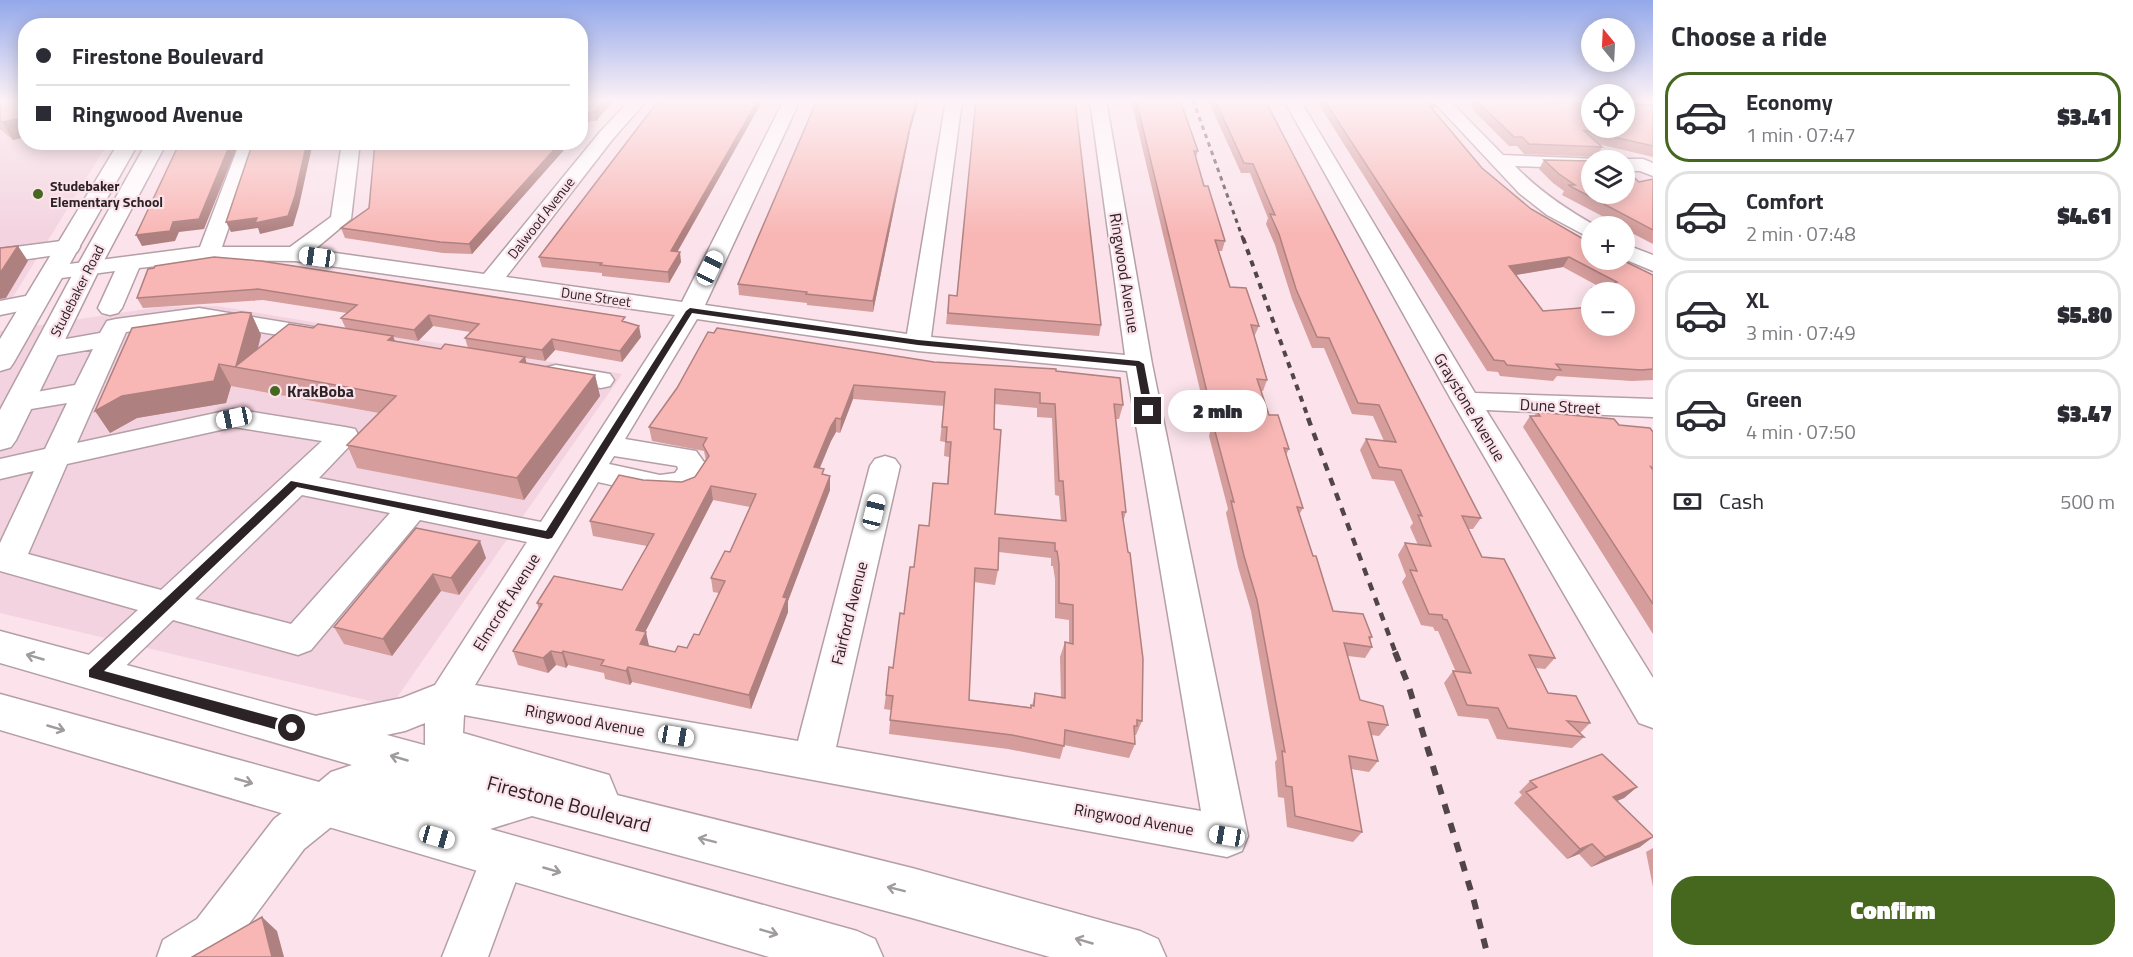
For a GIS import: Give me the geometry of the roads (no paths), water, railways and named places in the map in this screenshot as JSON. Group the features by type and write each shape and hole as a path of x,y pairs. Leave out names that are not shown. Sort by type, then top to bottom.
{"main road":[{"name":"Studebaker Road","path":"4,356 124,150"},
{"name":"Studebaker Road","path":"0,440 88,268 153,150"},
{"path":"36,301 52,300 57,305 39,338 38,343 47,349"},
{"path":"4,356 20,351 23,358 2,397 5,403 19,403"},
{"name":"Firestone Boulevard","path":"0,647 532,795 912,892 1140,957"},
{"path":"0,712 857,957"},
{"path":"326,805 347,787 369,781 486,809 532,795"}],"street":[{"name":"Dalwood Avenue","path":"491,281 599,145"},
{"name":"Elmcroft Avenue","path":"604,814 594,789 445,746 443,730 447,696 690,311 770,145"},
{"path":"918,343 947,145"},
{"name":"Ringwood Avenue","path":"447,696 1227,836 1139,364 1105,145"},
{"name":"Graystone Avenue","path":"1318,145 1466,401 1653,711"},
{"path":"1483,145 1526,189 1554,211 1581,226"},
{"path":"209,253 246,150"},
{"path":"295,254 340,219 350,150"},
{"path":"1498,160 1581,163"},
{"path":"1635,165 1643,165 1653,170"},
{"path":"0,256 69,247"},
{"name":"Dune Street","path":"54,272 209,253 295,254 918,343 1139,364"},
{"path":"1635,255 1653,264"},
{"path":"110,308 130,263"},
{"path":"0,308 36,301"},
{"path":"353,340 199,315 117,326 8,561 298,640 413,507"},
{"path":"47,349 110,339"},
{"path":"530,369 601,380"},
{"path":"19,403 86,392"},
{"name":"Dune Street","path":"1466,401 1653,408"},
{"path":"0,469 55,459 234,418 345,436 94,674"},
{"path":"590,470 660,485 684,483 694,469 686,458 605,445"},
{"name":"Fairford Avenue","path":"813,761 885,466"},
{"path":"295,483 548,535"},
{"path":"313,734 374,723 405,714 447,696"},
{"path":"180,957 213,934 289,834 326,805"},
{"path":"465,957 503,856"}],"railway":[{"path":"1209,145 1243,239"},
{"path":"1243,238 1309,420"},
{"path":"1308,418 1396,654"},
{"path":"1395,652 1408,684 1474,901 1488,957"}],"place":[{"name":"Studebaker Elementary School","path":"38,194"},
{"name":"KrakBoba","path":"275,391"}]}
